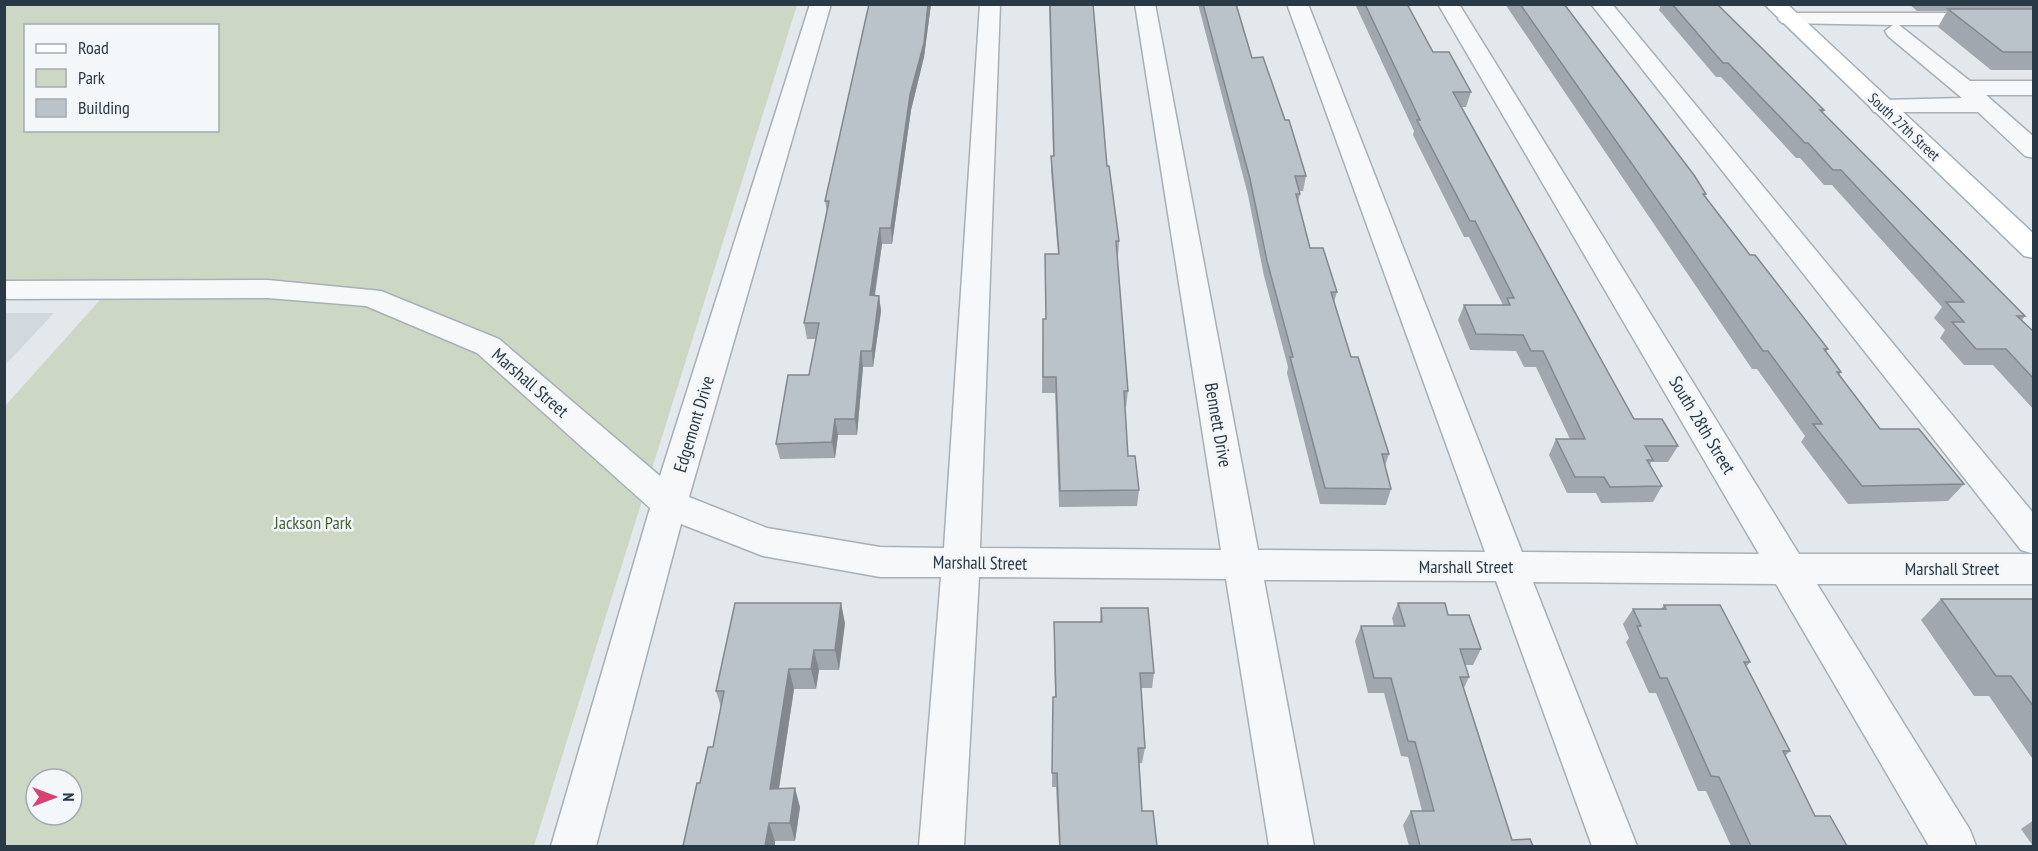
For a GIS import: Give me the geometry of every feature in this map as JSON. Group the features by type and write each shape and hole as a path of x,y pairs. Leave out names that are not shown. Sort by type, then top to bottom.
{"main road":[{"name":"South 27th Street","path":"1782,12 2034,250"}],"street":[{"name":"Edgemont Drive","path":"573,846 669,504 821,4"},
{"path":"941,846 961,563 990,4"},
{"name":"Bennett Drive","path":"1144,4 1291,846"},
{"path":"1297,4 1614,846"},
{"name":"South 28th Street","path":"1448,4 1954,846"},
{"path":"1601,4 2034,540"},
{"path":"1782,12 2034,20"},
{"path":"1896,31 1965,88 2034,151"},
{"path":"1965,88 2034,88"},
{"path":"1882,107 1989,111 2034,116"},
{"name":"Marshall Street","path":"4,290 268,288 371,297 488,346 669,504 763,542 880,562 1789,569 2034,568"}],"shaded area":[{"path":"4,313 54,313 5,365"}],"green space":[{"name":"Jackson Park","path":"5,5 797,5 534,846 5,846 5,406 116,282 5,280"}],"building":[{"path":"869,4 928,4 924,43 910,95 891,228 880,228 870,295 879,296 872,351 861,351 855,419 835,419 832,442 776,444 788,375 809,375 819,323 804,323 829,201 825,201"},
{"path":"1050,4 1093,4 1107,166 1109,166 1119,241 1116,241 1128,391 1124,391 1128,456 1135,456 1139,490 1060,491 1056,377 1043,377 1043,319 1046,319 1045,254 1059,254 1051,156 1054,156"},
{"path":"1203,4 1236,4 1252,58 1263,57 1285,120 1289,120 1306,176 1295,176 1300,194 1296,194 1310,248 1323,248 1337,292 1331,292 1351,357 1358,357 1389,454 1382,454 1391,489 1325,488 1290,357 1293,357 1267,261 1250,179"},
{"path":"1365,4 1407,4 1433,52 1449,52 1471,92 1453,92 1634,419 1662,419 1678,446 1645,446 1653,460 1647,460 1662,486 1610,487 1604,477 1575,477 1556,439 1585,439 1543,351 1531,351 1523,335 1476,334 1464,305 1510,305 1507,298 1514,298 1475,221 1470,221 1417,120 1420,120"},
{"path":"1520,4 1564,4 1694,175 1706,194 1703,194 1750,255 1755,255 1828,349 1824,349 1841,372 1837,372 1880,429 1919,429 1964,484 1862,486 1813,424 1822,424 1768,351 1763,351"},
{"path":"1672,4 1717,4 2025,316 2017,316 2034,332 2034,379 2006,349 1976,349 1952,322 1964,322 1946,302 1964,302 1841,170 1833,170 1728,63 1723,63"},
{"path":"1948,9 2034,9 2034,52 2003,52"},
{"path":"1941,599 2034,599 2034,707 2011,676 1996,676"},
{"path":"735,603 841,603 835,650 814,650 811,669 789,669 770,789 795,788 790,823 769,823 765,846 683,846 697,783 700,783 708,747 713,747 724,691 716,691"},
{"path":"1398,603 1445,603 1448,615 1469,615 1481,649 1460,649 1469,677 1460,677 1512,840 1530,839 1533,846 1420,846 1411,811 1434,811 1415,742 1408,741 1391,678 1374,678 1361,626 1405,626"},
{"path":"1664,605 1720,605 1750,662 1744,662 1790,751 1783,751 1815,816 1830,816 1847,846 1751,846 1719,777 1711,776 1667,678 1660,678 1637,626 1641,626 1633,609 1666,609"},
{"path":"1101,608 1148,608 1154,673 1140,673 1145,748 1138,748 1142,811 1153,811 1157,846 1060,846 1057,773 1052,773 1053,697 1056,697 1054,622 1102,622"}]}
